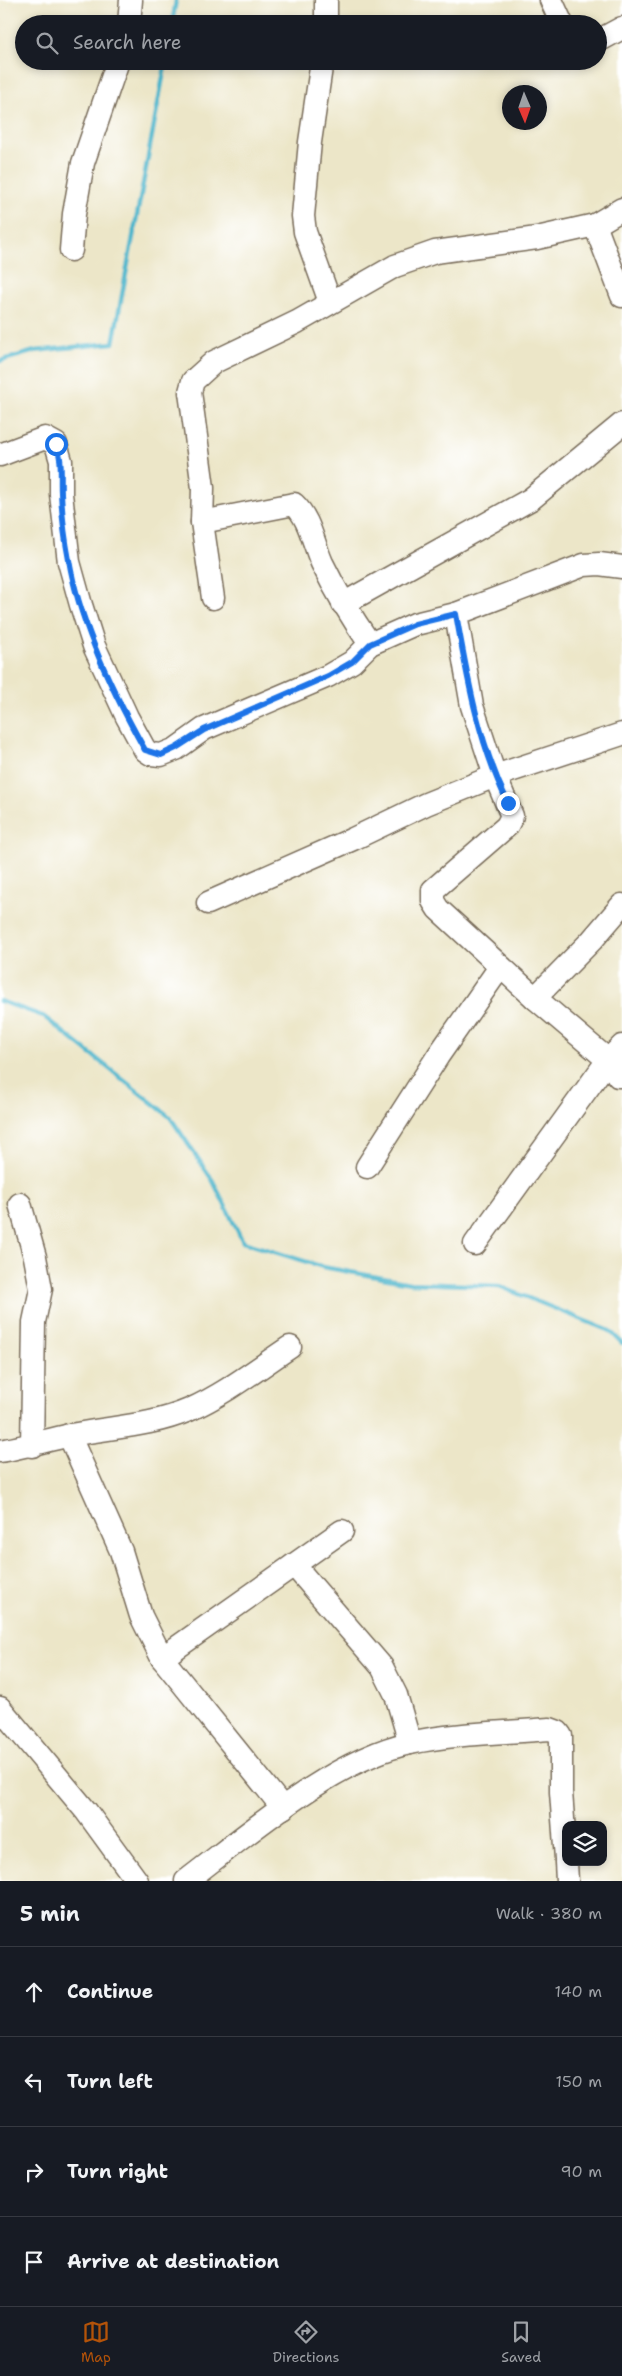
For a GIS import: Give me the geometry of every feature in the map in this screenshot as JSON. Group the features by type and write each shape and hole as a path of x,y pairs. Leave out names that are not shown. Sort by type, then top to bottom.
{"street":[{"path":"130,15 131,0"},
{"path":"326,0 326,15"},
{"path":"551,0 558,15"},
{"path":"607,36 622,28"},
{"path":"71,250 74,214 83,163 115,70"},
{"path":"321,70 310,142 303,223 330,302"},
{"path":"213,598 202,522 203,488 190,392 193,380 214,362 297,322 395,266 436,252 537,238 595,225 622,209"},
{"path":"595,225 622,296"},
{"path":"343,604 531,499 622,424"},
{"path":"0,455 45,438 56,444 60,461 61,494 69,562 81,605 94,646 127,717 145,750 151,754 161,755 204,730 328,676 352,662 370,644 415,624 456,614 572,569 599,564 622,567"},
{"path":"202,522 294,504 302,511 321,561 343,604 370,644"},
{"path":"456,614 472,706 495,776 512,816 507,826 437,887 432,895 438,909 500,967 535,998 617,1060 475,1244"},
{"path":"208,904 426,804 495,776 622,734"},
{"path":"535,998 592,940 622,905"},
{"path":"368,1167 438,1056 500,967"},
{"path":"20,1204 35,1257 40,1289 34,1322 32,1446"},
{"path":"0,1451 32,1446 69,1435 159,1421 190,1409 228,1389 290,1347"},
{"path":"69,1435 121,1551 141,1616 162,1658 283,1808"},
{"path":"162,1658 342,1531"},
{"path":"294,1565 382,1667 396,1695 410,1743"},
{"path":"0,1708 86,1811 137,1881"},
{"path":"186,1881 283,1808 375,1754 410,1743 550,1729 558,1732 562,1743 561,1792 563,1821"},
{"path":"566,1866 567,1881"}],"waterway":[{"path":"174,15 176,0"},
{"path":"0,361 35,351 113,343 164,70"},
{"path":"0,1001 43,1016 170,1117 213,1181 243,1242 323,1267 410,1283 499,1286 610,1331 622,1343"}],"route":[{"path":"56,444 59,451 61,494 69,562 81,605 94,646 127,717 145,750 151,754 161,755 204,730 328,676 352,662 370,644 415,624 456,614 472,706 495,776 508,803"}]}
